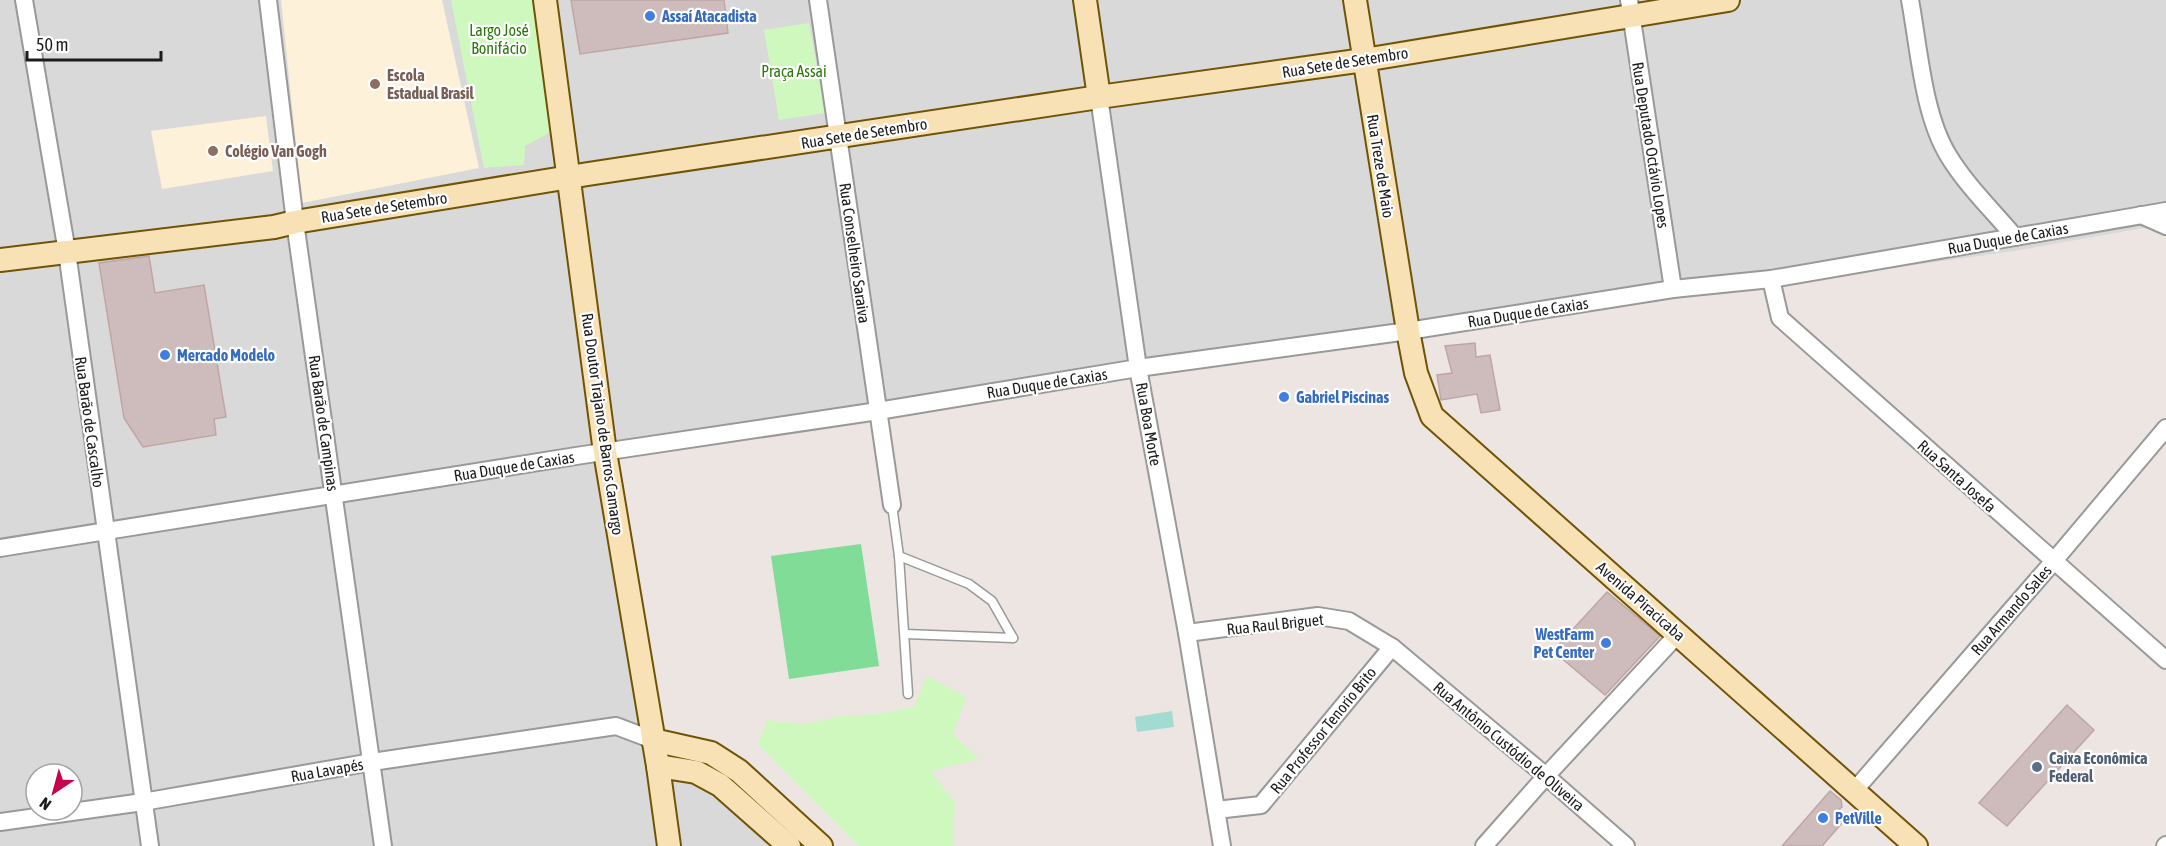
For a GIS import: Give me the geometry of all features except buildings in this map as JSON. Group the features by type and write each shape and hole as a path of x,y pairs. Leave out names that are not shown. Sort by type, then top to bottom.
{"main road":[{"name":"Rua Doutor Trajano de Barros Camargo","path":"545,0 605,452 658,766 669,846"},
{"name":"Rua Boa Morte","path":"1085,0 1099,97"},
{"name":"Rua Treze de Maio","path":"1355,0 1408,331"},
{"name":"Rua Sete de Setembro","path":"0,260 274,227 568,177 1099,97 1364,60 1630,7 1728,0"},
{"name":"Avenida Piracicaba","path":"1408,331 1416,373 1432,416 1916,846"},
{"path":"653,740 711,753 739,771 821,846"},
{"path":"658,766 696,772 720,785 789,846"}],"street":[{"name":"Rua Barão de Cascalho","path":"24,0 67,252 150,846"},
{"name":"Rua Barão de Campinas","path":"268,0 295,222 383,846"},
{"name":"Rua Conselheiro Saraiva","path":"818,0 892,505"},
{"path":"1910,0 1931,117 1948,155 1977,194 2015,237"},
{"name":"Rua Deputado Octávio Lopes","path":"1630,7 1673,289"},
{"name":"Rua Boa Morte","path":"1099,97 1138,368 1187,633 1222,846"},
{"name":"Rua Duque de Caxias","path":"0,548 878,411 1138,368 1408,331 1673,289 1771,279 2166,211"},
{"path":"2141,215 2166,226"},
{"name":"Rua Santa Josefa","path":"1771,279 1780,318 2166,660"},
{"name":"Rua Armando Sales","path":"1854,791 2054,562 2166,429"},
{"name":"Rua Raul Briguet","path":"1187,633 1318,616 1349,621 1392,647"},
{"path":"1484,846 1678,634"},
{"name":"Rua Antônio Custódio de Oliveira","path":"1392,647 1626,846"},
{"name":"Rua Professor Tenorio Brito","path":"1216,810 1261,805 1392,647"},
{"name":"Rua Lavapés","path":"0,822 143,802 372,762 616,726 653,740"}],"lane":[{"path":"892,505 899,556 908,694"},
{"path":"899,556 969,584 992,601 1013,638 905,634"}],"shaded area":[{"path":"0,0 2166,0 2166,224 2014,251 1656,301 1339,350 1107,381 610,459 670,846 0,846"},
{"name":"Escola Estadual Brasil","path":"281,0 442,0 479,168 302,203"},
{"path":"732,0 801,0 804,17 737,27"},
{"name":"Colégio Van Gogh","path":"266,116 273,171 162,189 151,131"},
{"path":"672,778 737,787 794,846 679,846"}],"green space":[{"name":"Largo José Bonifácio","path":"451,0 532,0 551,132 525,146 524,165 484,168"},
{"name":"Praça Assai","path":"809,23 825,113 779,120 764,30"},
{"path":"861,544 879,666 789,679 771,556"},
{"path":"927,676 966,697 953,734 979,759 931,771 955,803 953,846 859,846 758,744 767,720 806,724 841,716 879,714 914,707"}],"water":[{"path":"1172,711 1174,727 1137,732 1135,717"}],"place":[{"name":"Assaí Atacadista","path":"650,16"},
{"name":"Escola Estadual Brasil","path":"375,84"},
{"name":"Colégio Van Gogh","path":"213,151"},
{"name":"Mercado Modelo","path":"165,355"},
{"name":"Gabriel Piscinas","path":"1284,397"},
{"name":"WestFarm Pet Center","path":"1606,643"},
{"name":"Caixa Econômica Federal","path":"2037,767"},
{"name":"PetVille","path":"1823,818"}]}
